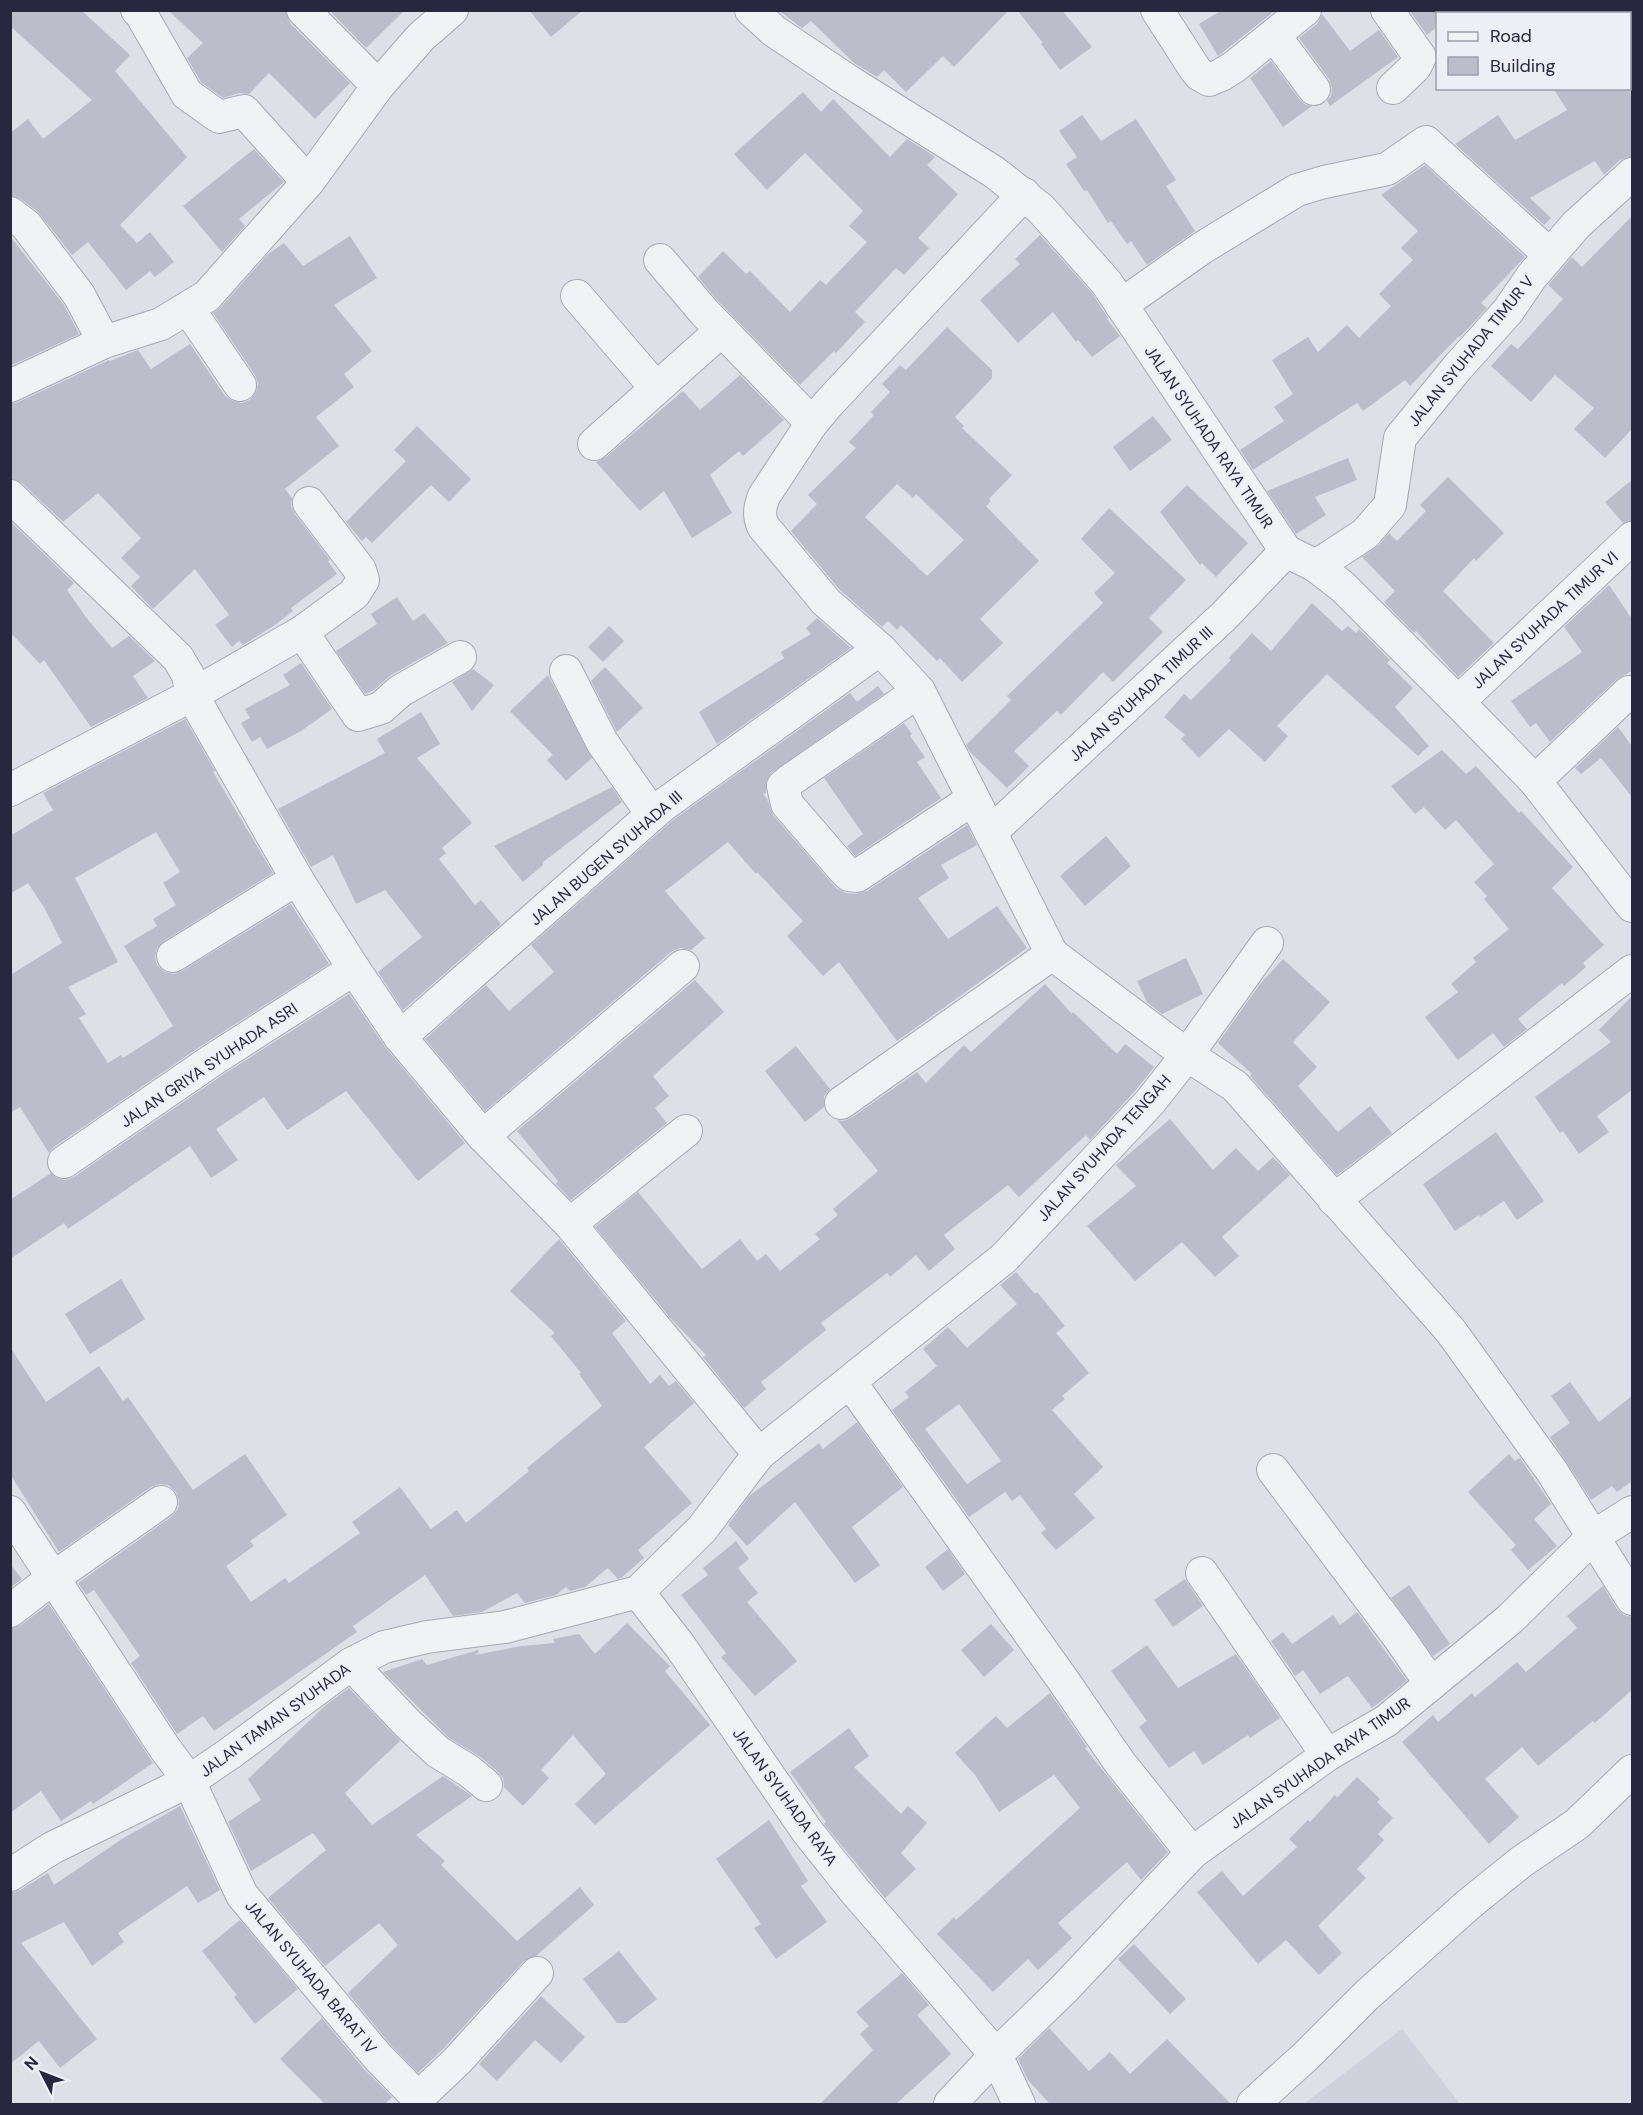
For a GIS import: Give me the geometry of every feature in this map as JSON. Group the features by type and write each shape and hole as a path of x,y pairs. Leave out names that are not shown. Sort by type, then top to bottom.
{"street":[{"path":"137,10 188,94 219,117 244,111 308,182"},
{"path":"303,10 378,86"},
{"path":"10,386 104,342 160,324 207,296 308,182 378,86 421,37 452,10"},
{"name":"JALAN SYUHADA RAYA TIMUR","path":"751,10 774,31 850,82 994,172 1041,209 1091,266 1121,305 1286,551 1316,566 1343,587 1535,781 1632,906"},
{"path":"1157,10 1195,69 1209,80 1234,67 1305,10"},
{"path":"1387,10 1420,57 1415,67 1393,88"},
{"path":"1274,35 1314,89"},
{"path":"1121,305 1202,248 1297,190 1386,169 1426,142 1550,255"},
{"name":"JALAN SYUHADA TIMUR V","path":"1316,566 1365,534 1390,505 1400,438 1457,368 1508,311 1532,276 1576,225 1632,174"},
{"path":"1024,194 812,423 764,496 759,508 763,526 826,602 880,649 919,691 1052,954 1187,1055 1235,1086 1450,1330 1551,1470 1632,1599"},
{"path":"10,213 26,225 79,295 104,342"},
{"path":"660,260 722,330 812,423"},
{"path":"577,296 656,388"},
{"path":"188,308 240,385"},
{"path":"594,444 722,330"},
{"path":"10,496 178,658 188,675 192,695 297,879 400,1037 483,1136 570,1224 759,1454"},
{"path":"10,790 192,695 302,633 354,594 363,580 360,570 309,504"},
{"name":"JALAN SYUHADA TIMUR VI","path":"1458,702 1632,538"},
{"name":"JALAN SYUHADA TIMUR III","path":"991,832 1224,616 1286,551"},
{"path":"302,633 358,715 381,708 400,691 460,657"},
{"name":"JALAN BUGEN SYUHADA III","path":"400,1037 652,814 880,649"},
{"path":"566,671 602,742 652,814"},
{"path":"919,691 783,786 787,804 843,869 857,876 973,799"},
{"path":"1535,781 1629,692 1632,692"},
{"path":"173,956 297,879"},
{"name":"JALAN SYUHADA TENGAH","path":"638,1592 702,1529 759,1454 1004,1258 1150,1102 1187,1055 1267,943"},
{"path":"841,1102 1052,954"},
{"path":"483,1136 683,966"},
{"name":"JALAN GRIYA SYUHADA ASRI","path":"64,1162 211,1061 354,969"},
{"path":"1334,1200 1632,971"},
{"path":"570,1224 686,1131"},
{"path":"850,1382 1120,1763 1192,1852"},
{"path":"1274,1470 1431,1684"},
{"path":"10,1611 161,1502"},
{"name":"JALAN TAMAN SYUHADA","path":"10,1512 164,1747 189,1781 220,1761 351,1664 384,1647 427,1637 505,1627 638,1592"},
{"name":"JALAN SYUHADA RAYA TIMUR","path":"950,2104 996,2055 1064,1989 1192,1852 1327,1755 1386,1721 1510,1619 1594,1536 1632,1512"},
{"path":"1202,1572 1327,1755"},
{"name":"JALAN SYUHADA RAYA","path":"638,1592 680,1646 807,1831 854,1890 996,2055 1019,2104"},
{"path":"351,1664 438,1752 469,1770 486,1785"},
{"path":"1252,2104 1306,2056 1367,1995 1469,1904 1521,1862 1577,1824 1632,1771"},
{"path":"10,1875 52,1848 189,1781"},
{"name":"JALAN SYUHADA BARAT IV","path":"189,1781 242,1894 417,2101 457,2061 537,1973"}],"shaded area":[{"path":"1402,2029 1460,2104 1304,2104"}],"building":[{"path":"10,10 81,10 130,55 115,71 187,157 120,225 137,243 150,232 174,262 155,277 150,271 126,290 88,242 72,255 37,211 21,199 10,195 10,133 28,119 43,139 92,100 10,26"},
{"path":"168,10 286,10 290,23 350,83 315,119 269,73 249,94 240,93 223,98 201,82 187,58 203,43"},
{"path":"329,10 405,10 366,48"},
{"path":"529,10 583,10 551,37"},
{"path":"778,10 1009,10 954,67 943,56 906,92 884,70 877,77 854,63 811,21 802,28"},
{"path":"1017,10 1062,10 1092,47 1060,70 1041,44 1043,43"},
{"path":"1222,10 1276,10 1218,56 1199,24"},
{"path":"1409,10 1437,10 1436,28 1427,35"},
{"path":"1322,14 1350,51 1379,30 1398,57 1330,106 1327,101 1331,96 1332,88 1329,79 1299,38 1317,24"},
{"path":"1271,61 1300,100 1312,106 1283,127 1250,78"},
{"path":"1632,88 1632,157 1620,160 1604,175 1595,161 1530,198 1551,218 1544,225 1455,144 1498,115 1515,140 1567,110 1554,90 1631,90"},
{"path":"803,92 821,112 833,99 890,157 907,139 931,154 935,157 927,165 958,194 918,238 929,248 904,275 896,268 855,312 865,322 836,353 834,351 800,385 718,301 698,277 723,251 746,274 750,271 790,312 820,280 826,285 867,242 849,226 863,211 805,153 767,190 734,154"},
{"path":"1082,115 1101,141 1136,119 1176,180 1166,186 1195,231 1147,265 1131,241 1127,244 1111,221 1108,223 1087,190 1084,191 1066,164 1077,157 1059,131"},
{"path":"254,149 284,182 239,219 245,226 222,252 183,206"},
{"path":"1425,165 1525,257 1481,303 1487,308 1410,386 1405,380 1363,411 1357,403 1253,470 1240,450 1284,421 1274,407 1293,394 1272,360 1308,337 1318,352 1347,325 1359,338 1391,306 1379,294 1413,260 1401,248 1418,231 1381,195"},
{"path":"1632,216 1632,429 1605,458 1574,429 1594,408 1555,375 1531,402 1491,366 1511,344 1518,349 1563,299 1548,285 1572,257 1582,267"},
{"path":"1040,235 1092,293 1120,336 1092,357 1078,340 1076,342 1053,312 1018,343 980,300 1020,264 1015,259"},
{"path":"10,236 64,305 79,334 10,366"},
{"path":"350,236 377,278 334,305 372,351 344,374 354,387 316,417 339,446 285,489 292,498 291,506 295,514 330,560 328,561 337,574 291,608 293,611 275,625 243,645 239,641 232,647 215,625 229,615 195,569 153,609 131,586 140,577 121,558 141,538 98,493 63,522 22,483 10,479 10,404 109,360 138,350 151,369 190,344 225,396 242,403 250,400 258,384 255,375 213,313 268,254 284,243 303,266"},
{"path":"947,327 992,370 992,378 955,417 964,426 962,428 1012,475 989,499 991,501 986,506 1039,561 980,619 1003,643 962,682 940,658 937,661 901,625 897,630 888,621 882,627 839,589 791,531 817,504 808,495 856,448 849,442 874,415 871,412 890,392 882,384 900,365 906,370","holes":["897,484 913,498 916,494 964,540 927,576 865,517"]},
{"path":"740,375 784,420 743,456 739,451 710,475 732,513 692,538 664,491 640,511 596,462 606,457 683,391 700,410"},
{"path":"1153,416 1172,440 1130,471 1113,447"},
{"path":"417,426 471,479 449,502 431,485 372,543 366,537 362,541 346,522 406,461 394,450"},
{"path":"1348,458 1357,480 1315,497 1326,515 1296,534 1267,491"},
{"path":"1448,477 1504,533 1476,561 1474,558 1443,591 1494,643 1458,677 1416,631 1414,633 1384,602 1395,591 1362,557 1378,546 1389,533 1397,541 1426,511 1420,505"},
{"path":"1632,480 1632,521 1623,523 1605,502"},
{"path":"1187,485 1248,543 1216,577 1202,563 1200,565 1160,512"},
{"path":"1109,508 1186,580 1149,618 1163,632 1113,682 1103,672 1061,715 1057,711 1014,751 1029,766 1007,788 970,752 966,745 1011,700 1007,696 1103,603 1094,593 1115,573 1081,539"},
{"path":"10,521 74,583 67,590 112,648 129,636 155,661 133,676 148,698 91,727 44,660 40,664 10,632"},
{"path":"1609,585 1632,619 1632,671 1617,679 1550,742 1536,723 1530,727 1511,701 1582,652 1564,627"},
{"path":"397,597 413,621 424,613 448,643 391,675 374,690 365,694 336,651 377,624 371,614"},
{"path":"1312,603 1342,631 1348,626 1356,633 1359,629 1390,660 1387,663 1413,688 1395,707 1429,746 1418,756 1327,674 1277,726 1288,736 1265,762 1229,729 1199,758 1181,739 1185,735 1164,717 1184,694 1191,700 1231,660 1229,658 1252,633 1271,651"},
{"path":"817,618 851,648 717,744 699,712 784,658 781,652 811,634 806,628"},
{"path":"609,626 624,641 603,662 588,647"},
{"path":"301,663 332,709 301,731 267,749 260,737 252,742 241,723 250,718 245,709 290,685 283,675"},
{"path":"605,667 643,708 617,732 591,681"},
{"path":"473,669 494,685 472,711 452,682"},
{"path":"548,675 592,758 566,781 547,760 553,755 510,711"},
{"path":"878,686 884,694 771,773 766,781 766,793 763,794 773,815 836,888 855,894 867,891 967,825 977,845 941,865 949,878 918,898 948,939 997,906 1027,948 897,1041 839,962 823,976 787,936 803,921 728,842 665,891 705,938 691,950 680,948 671,952 485,1111 425,1039 486,985 509,1011 554,972 531,945 673,820 850,693 857,702"},
{"path":"421,712 440,744 417,758 472,823 442,848 446,853 439,859 475,905 481,900 501,924 403,1010 378,972 422,937 385,890 356,904 333,855 311,867 278,809 385,753 377,739"},
{"path":"185,719 215,771 213,772 273,873 164,941 157,948 155,957 157,965 165,972 174,974 182,971 291,904 329,964 201,1046 54,1147 49,1153 20,1107 10,1113 10,975 62,943 45,909 28,883 10,894 10,836 53,810 43,793","holes":["156,832 180,872 163,883 176,905 153,919 157,926 124,946 173,1026 123,1058 121,1055 108,1063 79,1018 86,1014 68,987 118,962 75,878"]},
{"path":"904,723 925,757 917,762 941,798 855,856 847,846 863,834 824,778"},
{"path":"1618,727 1632,746 1632,797 1601,758 1581,774 1575,768"},
{"path":"1442,750 1466,774 1476,766 1573,867 1552,888 1604,945 1583,963 1586,967 1564,986 1562,983 1518,1019 1527,1029 1504,1047 1493,1033 1458,1060 1425,1017 1458,992 1451,984 1476,962 1473,958 1509,929 1484,899 1487,896 1474,882 1494,864 1456,820 1445,830 1424,807 1415,814 1391,786"},
{"path":"612,787 622,802 543,862 543,865 523,882 494,846"},
{"path":"1106,836 1131,866 1085,906 1060,876"},
{"path":"1186,958 1203,994 1162,1014 1147,1002 1137,981"},
{"path":"1283,959 1330,1002 1293,1042 1317,1067 1298,1086 1338,1132 1370,1106 1392,1133 1337,1175 1250,1076 1252,1074 1218,1043 1260,984"},
{"path":"695,980 724,1012 653,1076 669,1096 655,1108 667,1123 571,1200 556,1184 558,1181 517,1131"},
{"path":"1045,984 1072,1014 1073,1012 1117,1054 1125,1044 1154,1067 1090,1140 1086,1135 1019,1197 1008,1185 944,1235 955,1249 929,1271 916,1255 890,1277 887,1273 821,1323 826,1330 761,1382 766,1389 744,1408 703,1357 706,1355 672,1320 595,1227 638,1192 702,1269 740,1239 757,1261 766,1254 780,1271 820,1239 815,1234 838,1215 833,1209 878,1171 837,1120 843,1121 851,1118 917,1072 926,1083 964,1045 971,1052"},
{"path":"349,994 386,1048 465,1143 418,1181 346,1091 287,1130 264,1097 216,1129 238,1160 211,1178 190,1146 68,1229 64,1223 10,1259 10,1200 51,1173 65,1180 74,1177 221,1076"},
{"path":"1632,996 1632,1090 1597,1116 1609,1132 1579,1154 1563,1131 1560,1133 1535,1097 1611,1042 1599,1030"},
{"path":"796,1046 830,1089 824,1096 824,1107 805,1122 765,1071"},
{"path":"1170,1119 1213,1170 1236,1148 1258,1171 1273,1157 1290,1175 1222,1237 1239,1256 1215,1277 1182,1242 1135,1281 1087,1226 1136,1186 1116,1165"},
{"path":"1496,1132 1544,1201 1517,1220 1504,1201 1455,1231 1423,1184"},
{"path":"559,1239 626,1321 612,1333 650,1384 660,1375 669,1386 676,1381 694,1403 644,1447 692,1503 638,1550 644,1558 618,1579 608,1568 585,1587 570,1591 566,1587 556,1595 525,1603 517,1593 482,1612 453,1616 425,1575 353,1626 357,1632 214,1731 203,1716 177,1734 131,1663 140,1656 94,1590 86,1595 78,1583 171,1517 178,1509 179,1501 176,1492 168,1485 160,1484 151,1487 59,1552 10,1474 10,1347 46,1402 99,1366 123,1401 128,1397 193,1490 245,1454 287,1515 250,1541 254,1546 226,1566 251,1602 285,1578 289,1583 360,1533 352,1522 400,1487 431,1529 457,1510 466,1523 529,1471 527,1468 602,1406 579,1374 581,1373 551,1336 555,1333 510,1291"},
{"path":"1016,1272 1035,1294 1037,1292 1065,1326 1056,1333 1089,1373 1062,1396 1065,1399 1052,1410 1103,1467 1074,1494 1095,1518 1056,1550 1041,1533 1046,1529 1020,1495 1012,1501 1005,1492 969,1517 892,1410 909,1397 905,1392 937,1366 923,1349 948,1327 967,1348 1017,1304 1000,1285","holes":["959,1404 1001,1461 967,1484 925,1429"]},
{"path":"121,1279 145,1319 90,1354 65,1314"},
{"path":"1570,1382 1599,1422 1632,1396 1632,1481 1617,1492 1612,1486 1591,1500 1550,1437 1570,1423 1551,1396"},
{"path":"857,1422 903,1487 852,1527 880,1565 855,1583 795,1502 747,1546 728,1525 749,1496 819,1443 823,1449"},
{"path":"1509,1454 1515,1461 1520,1458 1551,1504 1534,1519 1557,1546 1528,1570 1511,1550 1516,1545 1468,1492"},
{"path":"736,1541 749,1559 738,1568 758,1593 747,1602 797,1661 755,1696 721,1657 726,1653 681,1595 708,1575 703,1568"},
{"path":"948,1549 965,1574 943,1591 925,1567"},
{"path":"10,1564 22,1579 10,1588"},
{"path":"1185,1579 1203,1606 1173,1627 1154,1600"},
{"path":"1409,1585 1450,1644 1433,1656 1391,1598"},
{"path":"1603,1586 1617,1609 1624,1615 1632,1617 1632,1690 1595,1723 1593,1721 1538,1766 1522,1747 1485,1779 1519,1817 1489,1844 1402,1742 1433,1715 1438,1722 1472,1693 1475,1697 1517,1662 1526,1672 1577,1628 1567,1616"},
{"path":"49,1604 153,1763 93,1804 91,1801 61,1821 41,1791 10,1813 10,1629 21,1625"},
{"path":"1357,1612 1407,1681 1372,1708 1348,1676 1320,1694 1303,1670 1295,1676 1271,1641 1283,1632 1292,1644 1333,1615 1340,1625"},
{"path":"627,1623 670,1666 665,1671 710,1725 595,1825 575,1804 606,1774 573,1735 541,1770 549,1778 523,1806 504,1787 503,1778 497,1771 479,1756 449,1738 383,1672 422,1659 427,1665 478,1650 479,1652 475,1655 521,1646 555,1643 553,1639 579,1634 595,1654"},
{"path":"991,1624 1014,1650 984,1677 961,1650"},
{"path":"1147,1645 1178,1688 1236,1654 1280,1718 1250,1738 1248,1735 1203,1765 1194,1751 1169,1768 1139,1727 1147,1721 1111,1671"},
{"path":"349,1688 400,1741 345,1793 372,1825 443,1776 472,1796 416,1835 445,1861 441,1865 517,1941 580,1887 594,1905 536,1956 524,1961 418,2073 390,2044 348,1993 398,1945 379,1923 325,1966 268,1898 326,1850 313,1833 251,1871 228,1822 261,1800 248,1779 327,1704"},
{"path":"1050,1693 1087,1747 1085,1748 1168,1852 1141,1880 1127,1862 1058,1923 1072,1938 1038,1970 1028,1959 993,1992 937,1934 954,1917 956,1920 1080,1808 1054,1775 999,1812 975,1775 955,1753 996,1716 1007,1728"},
{"path":"849,1728 869,1756 854,1767 901,1814 908,1806 927,1823 901,1853 916,1869 885,1898 824,1824 826,1822 790,1772"},
{"path":"1357,1777 1380,1799 1377,1802 1393,1818 1378,1834 1384,1840 1357,1869 1366,1878 1318,1926 1342,1953 1319,1975 1286,1940 1258,1964 1197,1892 1222,1871 1243,1896 1297,1847 1289,1839 1308,1820 1310,1822 1335,1795 1337,1798"},
{"path":"180,1806 220,1890 198,1903 187,1886 118,1933 124,1942 92,1966 64,1922 21,1943 97,2039 60,2068 39,2041 10,2064 10,1893 20,1890 48,1873 54,1885 122,1839"},
{"path":"769,1820 808,1881 801,1886 827,1922 776,1959 754,1928 761,1924 716,1859"},
{"path":"240,1920 298,1989 255,2024 234,1997 237,1995 202,1951"},
{"path":"1134,1944 1186,1999 1170,2014 1118,1959"},
{"path":"619,1951 657,1999 626,2023 617,2023 583,1979"},
{"path":"902,1973 929,2005 917,2015 951,2054 896,2104 820,2104 873,2050 860,2034 869,2026 856,2012"},
{"path":"541,1996 585,2037 561,2063 535,2040 497,2081 479,2064"},
{"path":"322,2018 363,2068 392,2097 385,2104 325,2104 280,2059"},
{"path":"1049,2028 1089,2071 1110,2052 1130,2074 1167,2039 1231,2104 1050,2104 1028,2080 1018,2059"}]}
